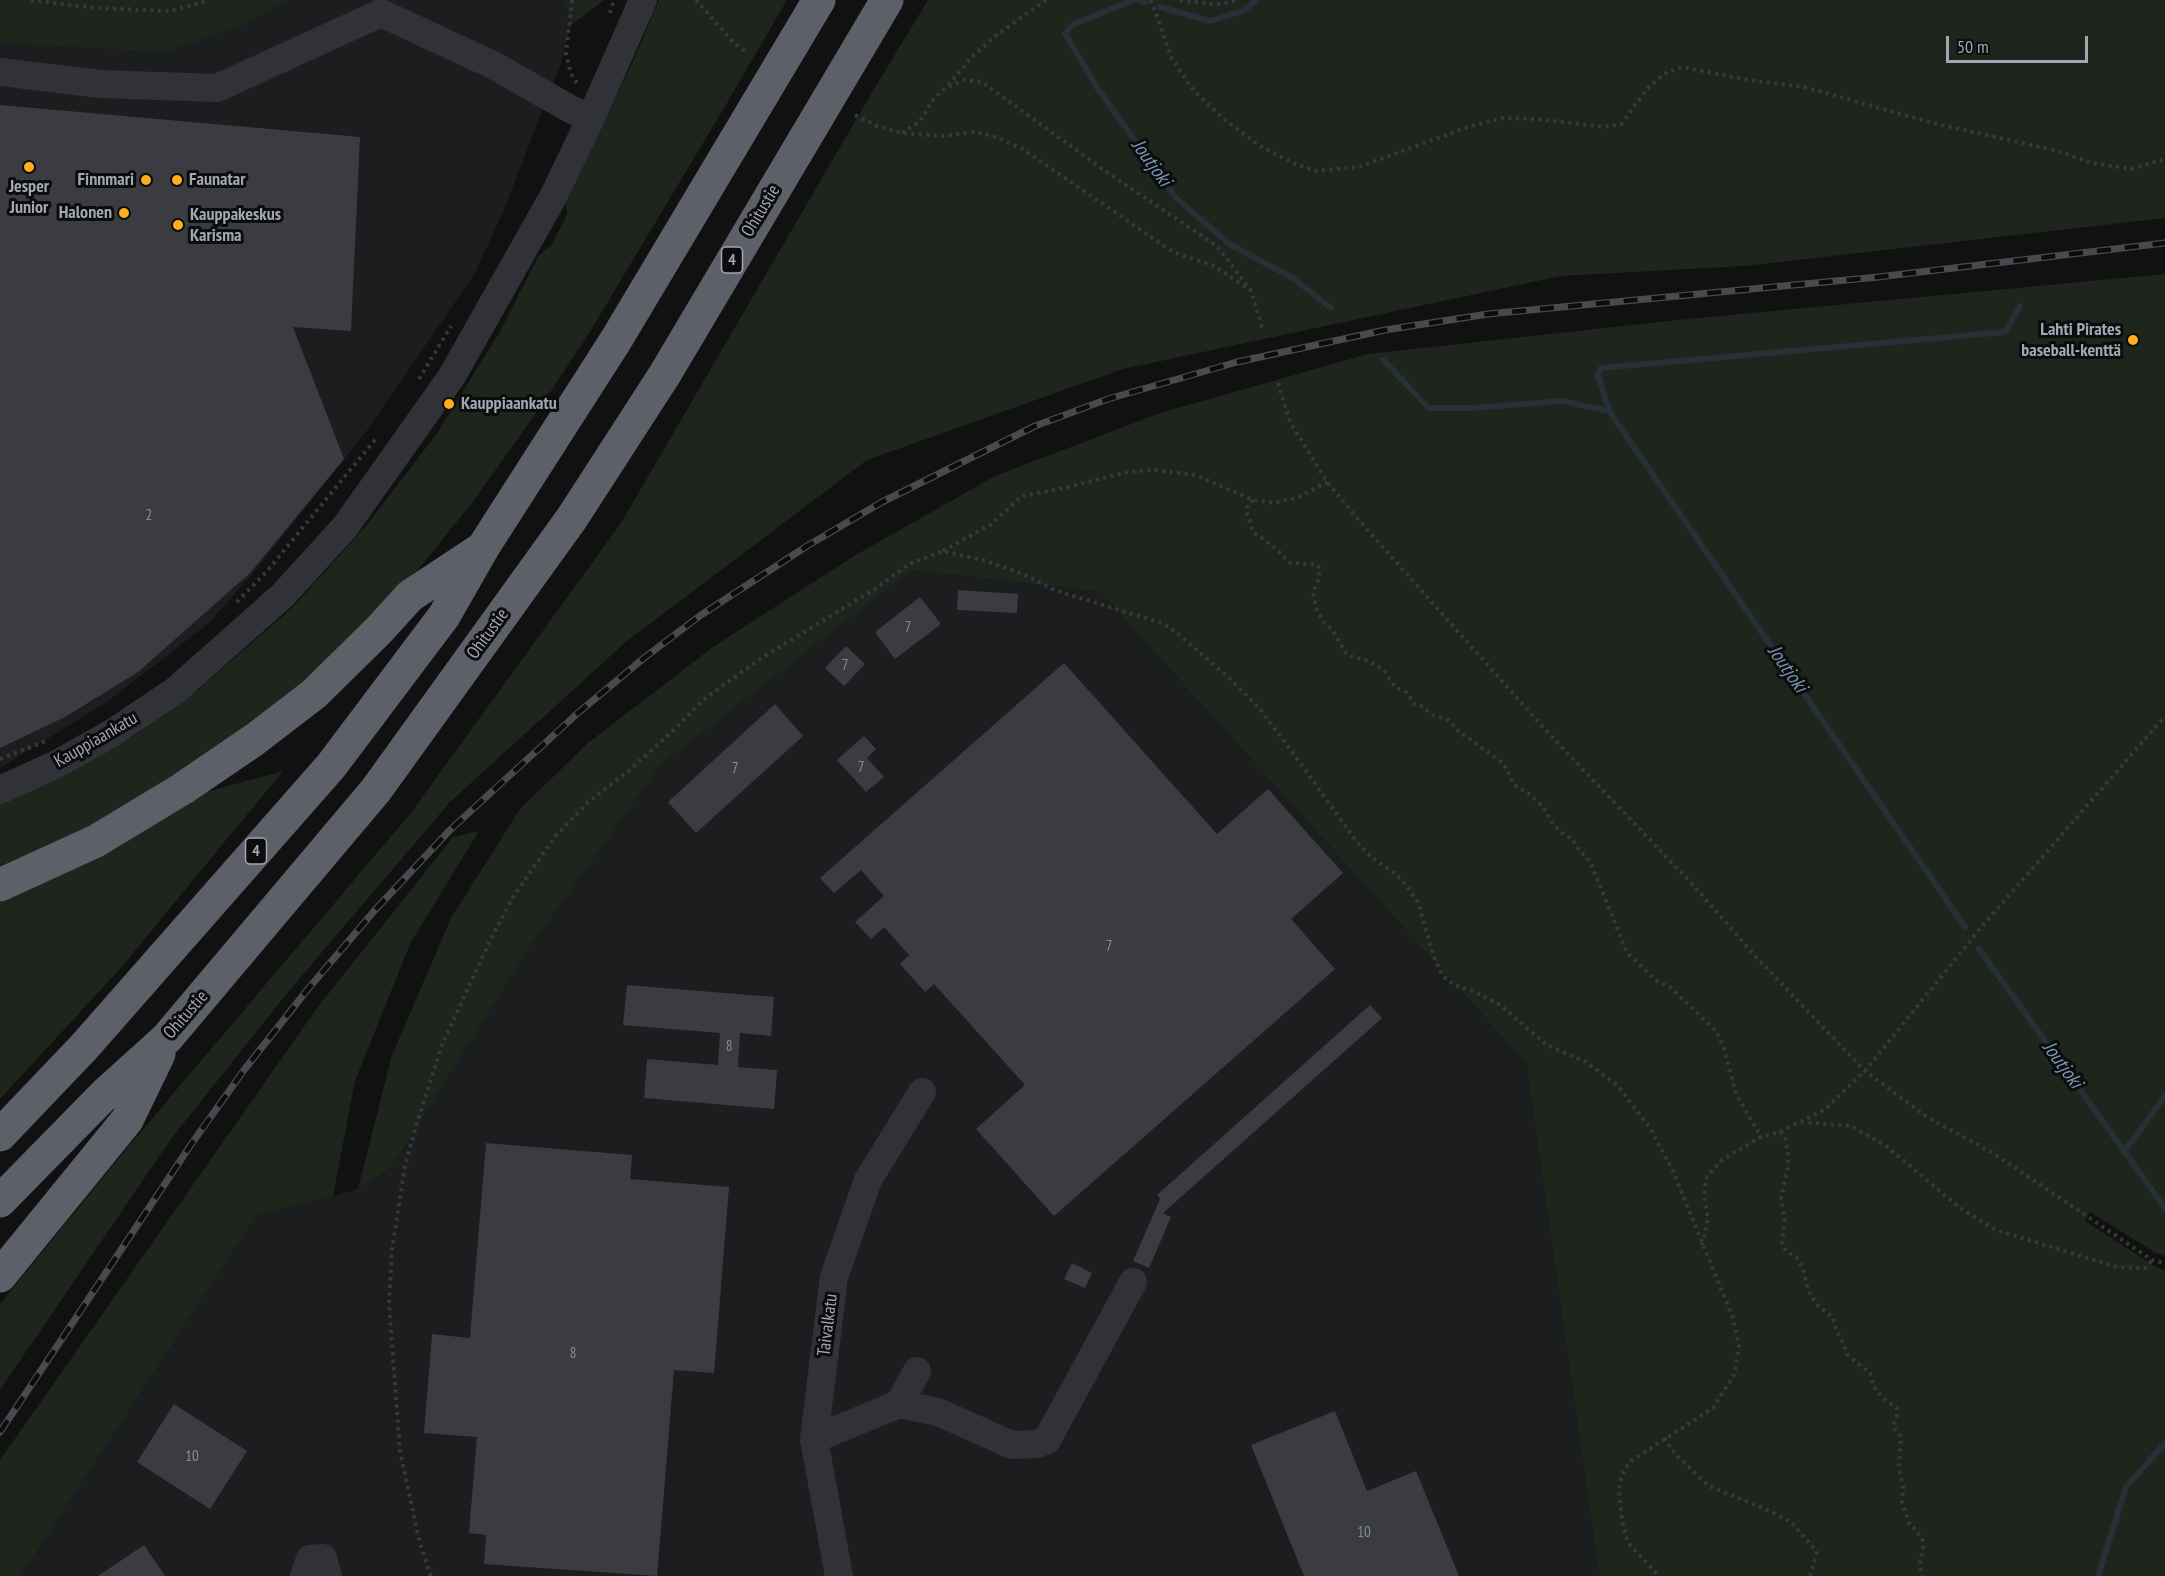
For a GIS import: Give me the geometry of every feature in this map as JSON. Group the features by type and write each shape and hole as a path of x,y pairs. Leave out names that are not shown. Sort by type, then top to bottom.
{"highway":[{"name":"4","path":"0,1135 84,1047 331,766 444,616 484,546 606,357 819,0"},
{"name":"Ohitustie","path":"0,1201 105,1094 166,1038 376,790 572,518 665,374 886,0"},
{"path":"0,885 96,841 182,789 254,740 315,694 411,596 484,546"},
{"path":"0,1276 127,1120 166,1038"}],"street":[{"name":"Kauppiaankatu","path":"0,790 57,764 112,733 176,690 283,595 345,527 452,376 553,197 643,0"},
{"path":"0,72 100,84 217,88 381,13 495,66 572,110 591,118"},
{"name":"Taivalkatu","path":"839,1576 814,1439 834,1277 868,1180 922,1092"},
{"path":"814,1439 899,1404 938,1412 1012,1445 1037,1444 1047,1440 1132,1282"},
{"path":"899,1404 917,1371"},
{"path":"304,1576 310,1559 323,1558 328,1576"}],"path":[{"path":"31,0 95,8 169,11 207,0"},
{"path":"572,0 566,54 571,74 583,91 586,82"},
{"path":"608,17 614,0"},
{"path":"696,0 733,42 748,53"},
{"path":"902,133 920,121 932,101 973,56 994,37 1046,0"},
{"path":"1151,0 1172,59 1194,91 1225,120 1260,147 1295,164 1316,171 1359,167 1468,127 1501,118 1537,119 1604,127 1621,124 1657,80 1664,74 1682,67 1748,80 1804,87 1937,124 2054,150 2092,163 2132,169 2165,159"},
{"path":"1180,0 1216,5 1238,0"},
{"path":"945,88 964,80 982,82 1105,171 1217,246 1251,291 1263,331"},
{"path":"855,115 878,126 902,133 943,136 974,132 993,136 1022,148 1173,252 1214,266 1251,291"},
{"path":"416,384 456,318"},
{"path":"1278,383 1290,422 1327,482 1356,517 1551,736 1693,885 1756,957 1864,1071 1927,1117 1993,1153 2152,1260 2165,1263"},
{"path":"234,605 268,570 383,430"},
{"path":"431,1576 420,1544 400,1451 389,1304 392,1249 405,1166 442,1045 513,897 554,838 588,802 632,768 703,700 760,659 870,592 909,564 943,551 990,525 1022,496 1126,472 1155,470 1195,475 1253,500 1274,503 1299,497 1327,482"},
{"path":"1253,500 1246,510 1253,532 1274,547 1290,563 1316,564 1320,568 1313,592 1316,608 1347,655 1368,661 1384,670 1395,687 1406,692 1414,704 1433,715 1449,720 1457,730 1504,764 1514,785 1528,793 1544,808 1553,824 1572,839 1590,861 1627,953 1658,982 1670,987 1716,1031 1724,1047 1736,1094 1761,1137"},
{"path":"943,551 986,561 1025,575 1054,590 1162,623 1177,633 1227,675 1258,708 1356,841 1372,858 1392,871 1406,885 1418,902 1433,955 1442,975 1454,985 1475,992 1500,1005 1548,1045 1586,1062 1617,1085 1650,1128 1673,1171 1733,1318 1739,1346 1734,1375 1713,1407 1631,1461 1622,1474 1619,1489 1622,1521 1628,1543 1659,1576"},
{"path":"1702,1245 1708,1219 1704,1196 1707,1176 1723,1159 1761,1137 1780,1132 1824,1110 1864,1071 1978,931 2165,716"},
{"path":"0,759 50,739"},
{"path":"1800,1122 1851,1126 1886,1146 1960,1208 1996,1230 2117,1267 2145,1268 2152,1260"},
{"path":"1780,1132 1785,1138 1788,1152 1788,1166 1781,1199 1785,1219 1782,1243 1786,1251 1796,1257 1803,1268 1808,1290 1816,1304 1833,1317 1848,1355 1870,1373 1873,1386 1882,1397 1897,1408 1893,1426 1901,1437 1899,1468 1903,1487 1902,1502 1910,1526 1916,1529 1924,1543 1920,1562 1922,1576"},
{"path":"1664,1438 1676,1455 1710,1486 1791,1522 1817,1552 1810,1576"}],"shaded area":[{"path":"0,0 290,0 244,25 165,52 4,43 0,41"},
{"path":"290,0 563,0 571,25 561,63 503,212 475,273 369,428 255,571 209,623 107,702 0,768 0,41 4,43 244,25"},
{"path":"563,0 605,0 571,25"},
{"path":"659,0 787,0 588,335 472,503 417,571 369,622 304,683 242,733 96,825 0,869 0,803 132,737 198,690 292,608 366,526 438,432 499,333 539,255 551,246 567,215 566,202 634,59"},
{"path":"928,0 2165,0 2165,218 1745,266 1561,276 1123,369 867,460 627,641 450,802 289,991 171,1139 0,1390 0,1304 128,1147 410,814 621,523"},
{"path":"2165,274 2165,1256 2156,1253 2090,1212 2085,1221 2156,1267 2165,1270 2165,1576 1599,1576 1526,1063 1100,592 911,570 659,766 529,948 391,1168 358,1189 392,1055 451,918 520,809 588,743 713,647 854,556 995,476 1160,413 1368,354 1677,320"},
{"path":"911,570 1100,592 1526,1063 1599,1576 21,1576 256,1216 358,1189 391,1168 529,948 671,740"},
{"path":"283,771 119,970 0,1099 0,897 206,792"},
{"path":"479,831 410,944 355,1081 333,1196 256,1216 21,1576 0,1576 0,1460 317,1008 453,837"}],"building":[{"path":"0,105 360,137 351,331 293,327 344,459 250,573 138,672 65,717 0,748"},
{"path":"958,590 1018,594 1017,613 957,610"},
{"path":"920,597 941,624 895,659 875,632"},
{"path":"846,646 865,664 844,686 825,668"},
{"path":"1064,663 1217,834 1268,789 1343,873 1291,919 1335,969 1054,1216 976,1129 1025,1085 934,984 925,992 900,964 909,955 884,927 871,939 855,922 884,896 861,870 834,893 820,878"},
{"path":"775,704 803,736 696,833 668,802"},
{"path":"864,736 876,749 867,758 884,777 866,792 837,760"},
{"path":"627,985 774,997 771,1036 740,1033 738,1067 777,1070 774,1109 644,1098 647,1059 718,1065 720,1033 623,1025"},
{"path":"1370,1005 1382,1018 1163,1213 1171,1217 1149,1268 1133,1261 1160,1199 1157,1195"},
{"path":"486,1143 632,1155 630,1179 729,1187 714,1373 674,1370 657,1576 484,1564 486,1535 469,1533 477,1437 424,1433 432,1334 470,1338"},
{"path":"1072,1263 1092,1273 1085,1288 1064,1279"},
{"path":"174,1404 247,1451 210,1509 137,1462"},
{"path":"1335,1411 1367,1491 1416,1471 1459,1576 1304,1576 1251,1445"},
{"path":"144,1545 165,1576 98,1576"}],"waterway":[{"name":"Joutjoki","path":"1133,0 1074,24 1065,33 1096,86 1176,198 1231,245 1293,278 1331,308"},
{"name":"Joutjoki","path":"1139,0 1145,2"},
{"path":"1160,7 1210,21 1243,11 1256,0"},
{"name":"Joutjoki","path":"1965,927 1609,411 1598,375 1601,368 2005,332 2020,306"},
{"name":"Joutjoki","path":"1383,360 1429,408 1472,408 1562,401 1609,411"},
{"name":"Joutjoki","path":"1979,949 2165,1208"},
{"name":"Joutjoki","path":"2124,1152 2165,1096"},
{"name":"Joutjoki","path":"2098,1576 2126,1487 2165,1443"}],"railway":[{"path":"0,1432 190,1146 244,1070 375,910 450,830 579,712 644,658 701,615 807,546 882,502 1035,426 1108,399 1237,362 1385,330 1488,314 1878,277 2165,243"}],"place":[{"name":"Jesper Junior","path":"29,167"},
{"name":"Finnmari","path":"146,180"},
{"name":"Faunatar","path":"177,180"},
{"name":"Halonen","path":"124,213"},
{"name":"Kauppakeskus Karisma","path":"178,225"},
{"name":"Lahti Pirates baseball-kenttä","path":"2133,340"},
{"name":"Kauppiaankatu","path":"449,404"}]}
